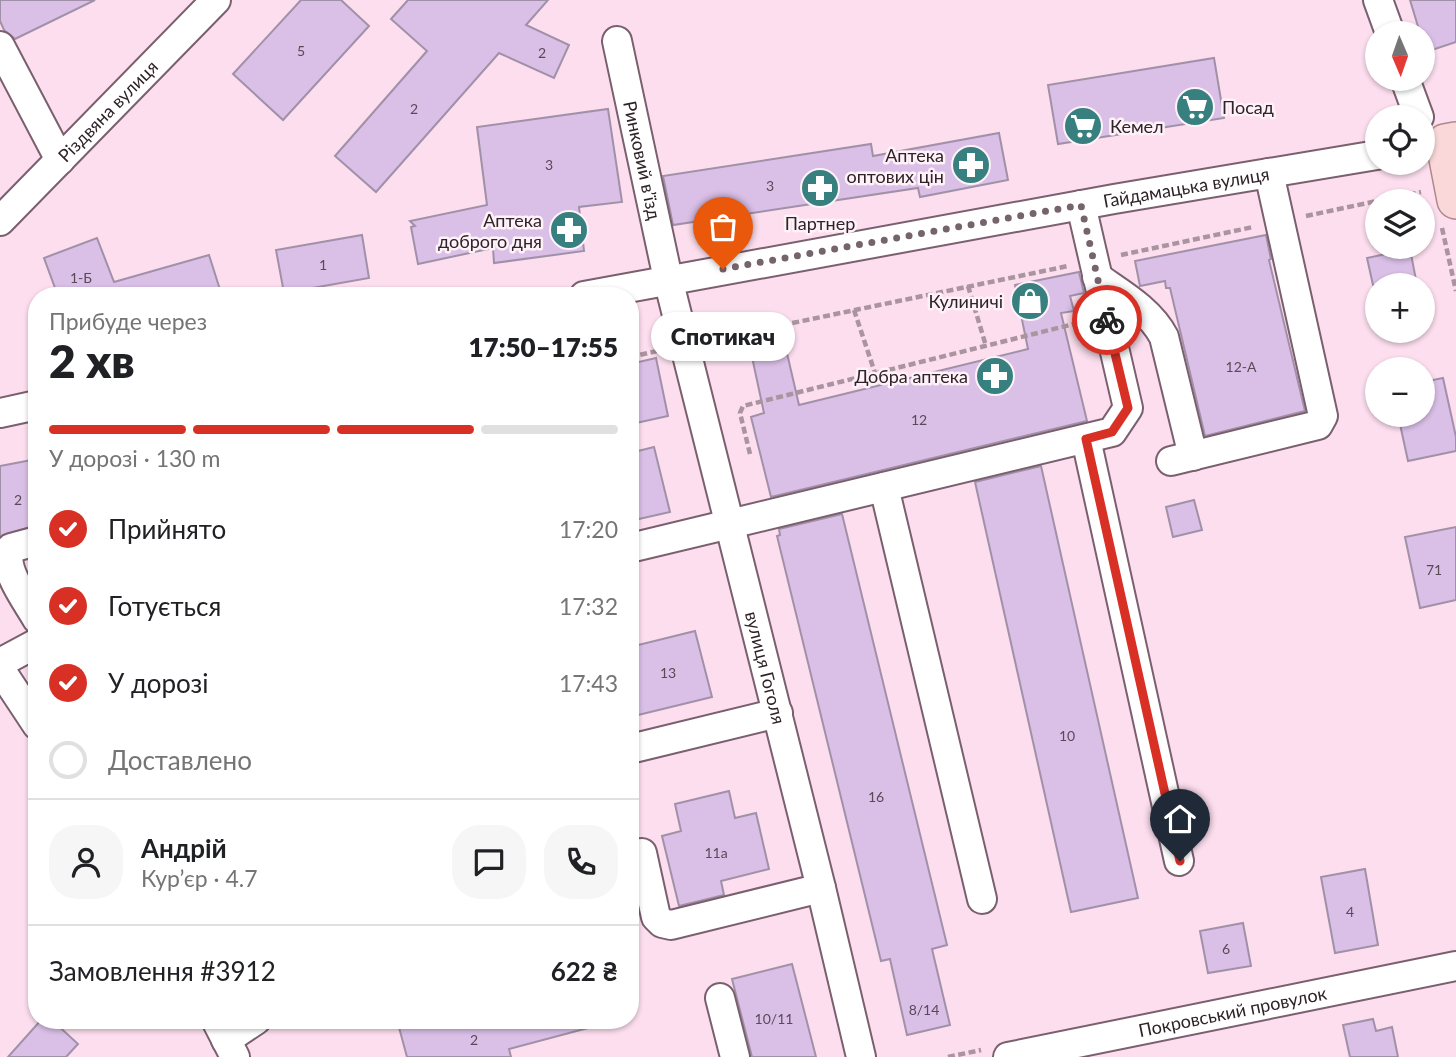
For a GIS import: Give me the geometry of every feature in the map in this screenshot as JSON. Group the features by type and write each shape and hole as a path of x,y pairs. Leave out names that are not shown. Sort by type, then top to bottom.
{"main road":[{"path":"1435,141 1448,192"}],"street":[{"name":"Різдвяна вулиця","path":"0,221 216,0"},
{"path":"1378,0 1386,21"},
{"name":"Ринковий в’їзд","path":"617,41 668,279"},
{"path":"0,46 60,160"},
{"name":"Гайдамацька вулиця","path":"628,287 1365,157"},
{"path":"1087,270 1158,325 1164,337 1182,459 1318,425 1324,416 1269,173"},
{"path":"639,546 1112,432 1128,408 1106,316 1087,270 1081,205"},
{"name":"вулиця Гоголя","path":"668,279 862,1057"},
{"path":"0,413 28,407"},
{"path":"1086,439 1180,861"},
{"path":"884,487 982,899"},
{"path":"28,543 11,548 7,561 9,570 28,603"},
{"path":"0,663 28,648"},
{"path":"0,669 28,711"},
{"path":"639,747 778,713"},
{"path":"642,853 656,918 671,925 821,888"},
{"name":"Покровський провулок","path":"1009,1057 1456,966"},
{"path":"720,998 735,1057"},
{"path":"1111,1023 1119,1057"},
{"path":"226,1039 242,1029"}],"path":[{"path":"1448,192 1456,291"},
{"path":"1296,218 1365,204"},
{"path":"1118,255 1255,227"},
{"path":"699,343 968,286 1087,270"},
{"path":"968,286 986,346"},
{"path":"854,310 875,373"},
{"path":"750,454 740,414 743,405 1106,316"},
{"path":"639,355 665,350"}],"building":[{"path":"0,0 95,0 15,39 4,30 0,21"},
{"path":"301,0 341,0 369,26 283,120 233,74"},
{"path":"408,0 548,0 526,25 569,45 554,78 499,53 376,192 335,156 427,51 391,19"},
{"path":"1410,0 1456,0 1456,42 1435,49 1435,21 1416,21"},
{"path":"1214,58 1224,118 1058,144 1048,85"},
{"path":"608,109 622,202 579,207 584,251 494,263 493,248 418,264 411,227 415,226 410,221 487,205 477,127"},
{"path":"999,133 1008,180 920,197 918,188 673,225 663,176 871,144 873,156"},
{"path":"362,235 369,278 318,287 283,287 276,250"},
{"path":"1266,235 1271,259 1269,260 1305,411 1205,436 1170,288 1166,288 1165,281 1140,286 1135,261"},
{"path":"97,238 114,282 209,255 219,287 55,287 44,258"},
{"path":"1367,259 1412,259 1415,273 1370,273"},
{"path":"1079,272 1084,293 1070,296 1074,311 1061,313 1087,421 771,497 751,417 764,413 749,343 783,336 799,405 1028,349 1015,285"},
{"path":"656,358 668,416 639,422 639,362"},
{"path":"1443,378 1456,437 1456,451 1408,461 1401,427 1435,427 1435,380"},
{"path":"654,447 670,512 639,519 639,451"},
{"path":"28,461 28,528 0,536 0,466"},
{"path":"1041,466 1138,898 1071,912 975,482"},
{"path":"1194,500 1202,530 1173,537 1166,507"},
{"path":"842,514 947,945 932,949 950,1025 907,1035 890,959 881,961 777,536 780,535 779,529"},
{"path":"1456,527 1456,600 1420,608 1405,537"},
{"path":"695,631 712,697 639,715 639,645"},
{"path":"729,791 735,818 756,813 769,869 721,881 724,895 679,906 662,836 681,831 675,804"},
{"path":"1365,869 1378,945 1335,953 1321,877"},
{"path":"1243,923 1251,966 1208,973 1200,931"},
{"path":"792,964 816,1057 752,1057 732,979"},
{"path":"1373,1019 1376,1031 1392,1027 1398,1057 1350,1057 1343,1025"},
{"path":"33,1029 62,1029 78,1044 66,1057 8,1057"},
{"path":"399,1029 584,1029 509,1049 511,1057 407,1057"}],"way so far":[{"path":"723,269 1081,205 1107,320"}],"place":[{"name":"Посад","path":"1195,107"},
{"name":"Кемел","path":"1083,126"},
{"name":"Аптека оптових цін","path":"971,165"},
{"name":"Партнер","path":"820,188"},
{"name":"Аптека доброго дня","path":"569,230"},
{"name":"Спотикач","path":"723,269"},
{"name":"Кулиничі","path":"1030,301"},
{"name":"Добра аптека","path":"995,376"}],"route":[{"path":"1107,320 1128,408 1112,432 1086,439 1180,861"}]}
